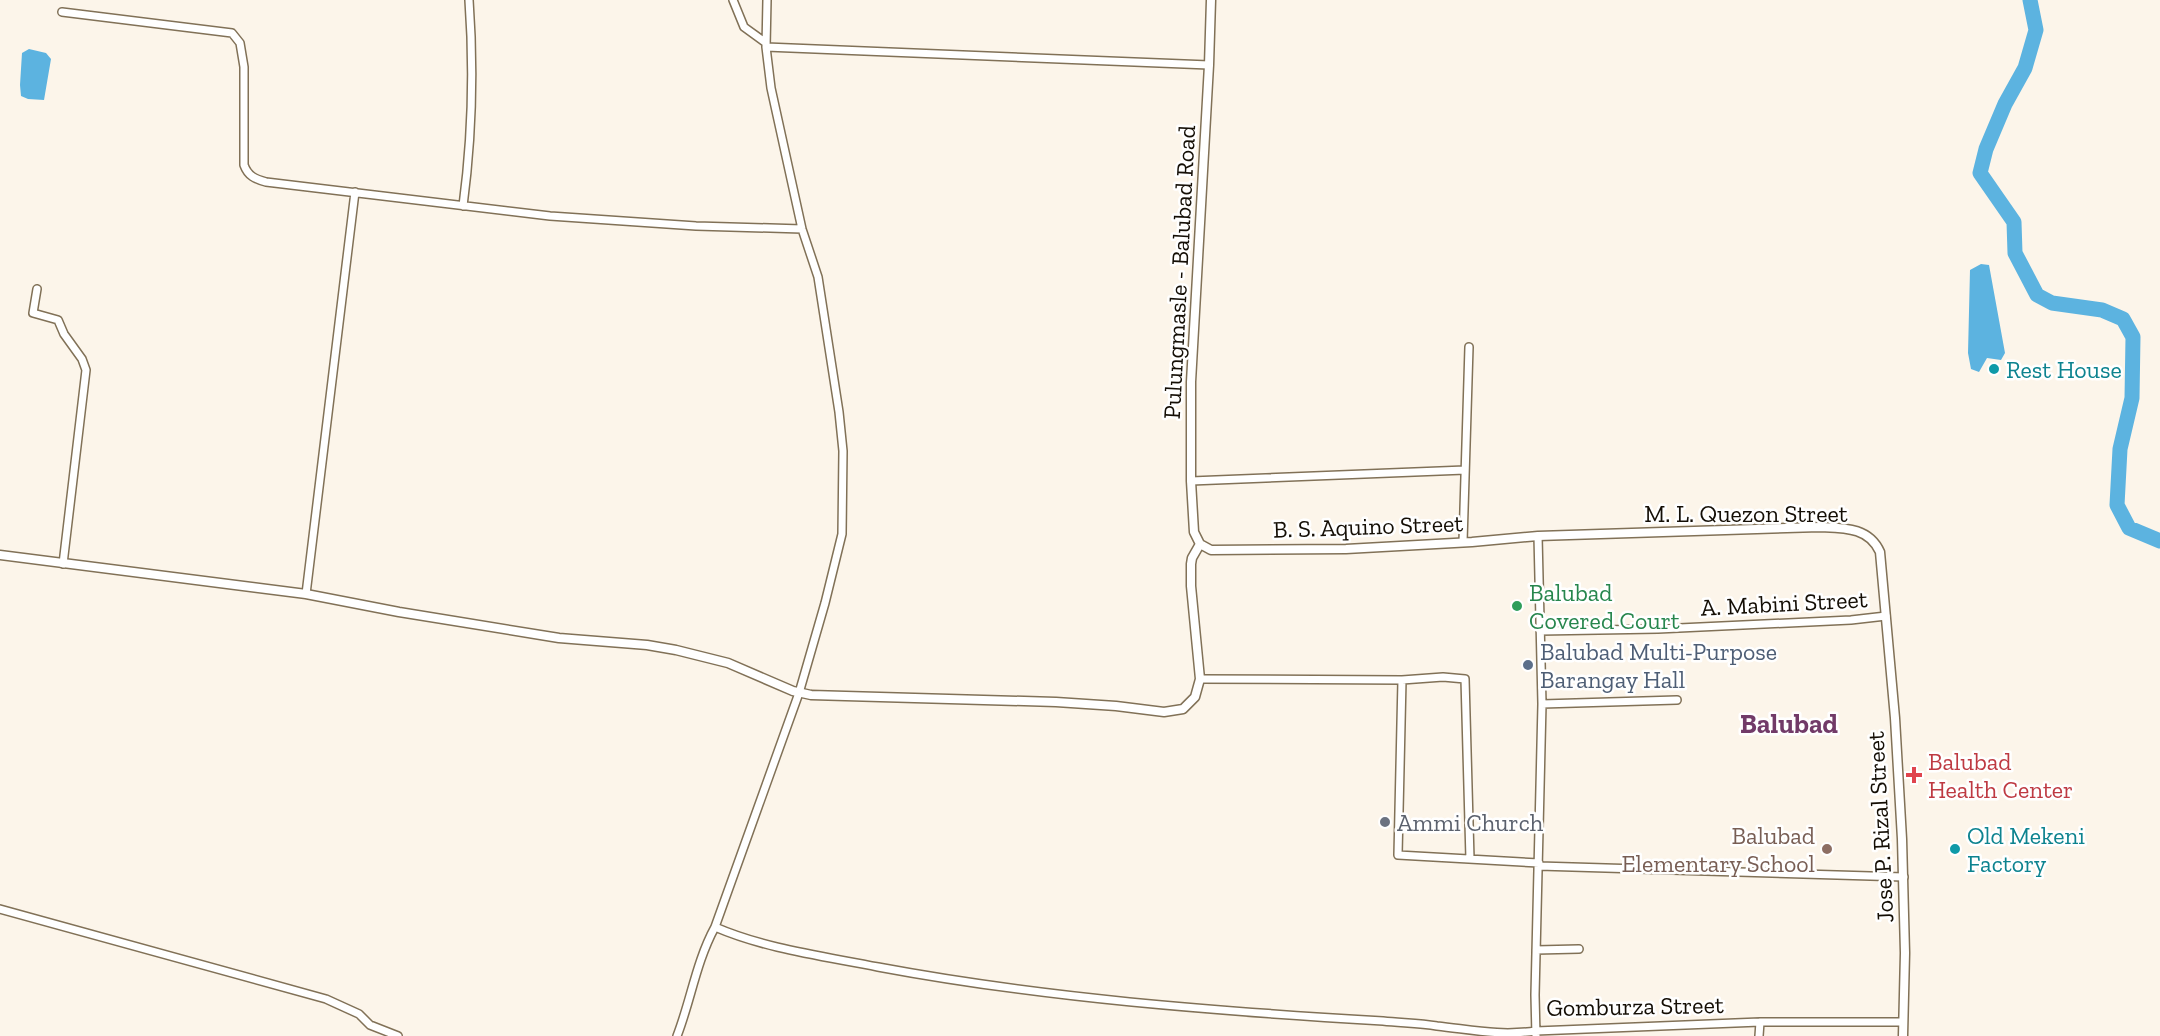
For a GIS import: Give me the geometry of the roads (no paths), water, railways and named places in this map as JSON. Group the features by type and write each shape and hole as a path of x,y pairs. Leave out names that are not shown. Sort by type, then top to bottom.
{"street":[{"path":"463,206 470,138 472,52 469,0"},
{"path":"733,0 744,27 766,45 1209,65"},
{"path":"676,1036 683,1021 704,948 715,927 799,693 842,534 843,452 839,412 824,306 814,260 802,229 790,181 771,88 766,45 767,0"},
{"name":"Pulungmasle - Balubad Road","path":"1200,544 1194,532 1191,481 1191,382 1211,0"},
{"path":"62,12 232,33 240,43 243,54 244,165 248,174 266,182 550,216 627,222 802,229"},
{"path":"306,594 355,192"},
{"path":"37,289 33,313 58,320 64,334 82,358 86,370 63,564"},
{"path":"1463,542 1469,347"},
{"path":"1191,481 1465,470"},
{"name":"M. L. Quezon Street","path":"1538,536 1820,527 1859,531 1867,534 1880,552 1886,616"},
{"name":"B. S. Aquino Street","path":"1200,544 1211,550 1346,549 1538,536"},
{"name":"Gomburza Street","path":"1538,536 1542,704 1536,1034 1760,1022 1903,1022"},
{"path":"0,555 306,594 559,638 647,645 676,650 728,663 799,693 855,698 1056,702 1164,712 1183,709 1195,697 1200,679 1191,586 1192,558 1200,544"},
{"name":"A. Mabini Street","path":"1540,631 1658,629 1851,620 1886,616"},
{"name":"Jose P. Rizal Street","path":"1886,616 1896,729 1904,877 1903,1036"},
{"path":"1200,679 1402,680 1443,677 1465,679 1470,859"},
{"path":"1402,680 1398,855 1750,874 1904,877"},
{"path":"1542,704 1677,700"},
{"path":"0,909 326,999 359,1014 370,1025 398,1036"},
{"path":"715,927 736,936 811,954 1087,998 1423,1024 1496,1035 1536,1034"},
{"path":"1536,950 1579,949"},
{"path":"1759,1036 1760,1022"}],"water":[{"path":"29,49 46,53 51,59 44,100 21,96 22,53"},
{"path":"1981,264 1989,265 2005,353 2001,360 1987,358 1979,372 1971,369 1968,353 1970,270"}],"waterway":[{"path":"2030,0 2036,30 2025,68 2005,104 1986,149 1980,173 2014,222 2015,253 2037,295 2052,303 2102,310 2123,319 2133,337 2132,398 2120,449 2117,505 2129,528 2160,541"}],"place":[{"name":"Rest House","path":"1994,369"},
{"name":"Balubad Covered Court","path":"1517,606"},
{"name":"Balubad Multi-Purpose Barangay Hall","path":"1528,665"},
{"name":"Balubad Health Center","path":"1914,775"},
{"name":"Ammi Church","path":"1385,822"},
{"name":"Balubad Elementary School","path":"1827,849"},
{"name":"Old Mekeni Factory","path":"1955,849"}],"district":[{"name":"Balubad","path":"1789,724"}]}
